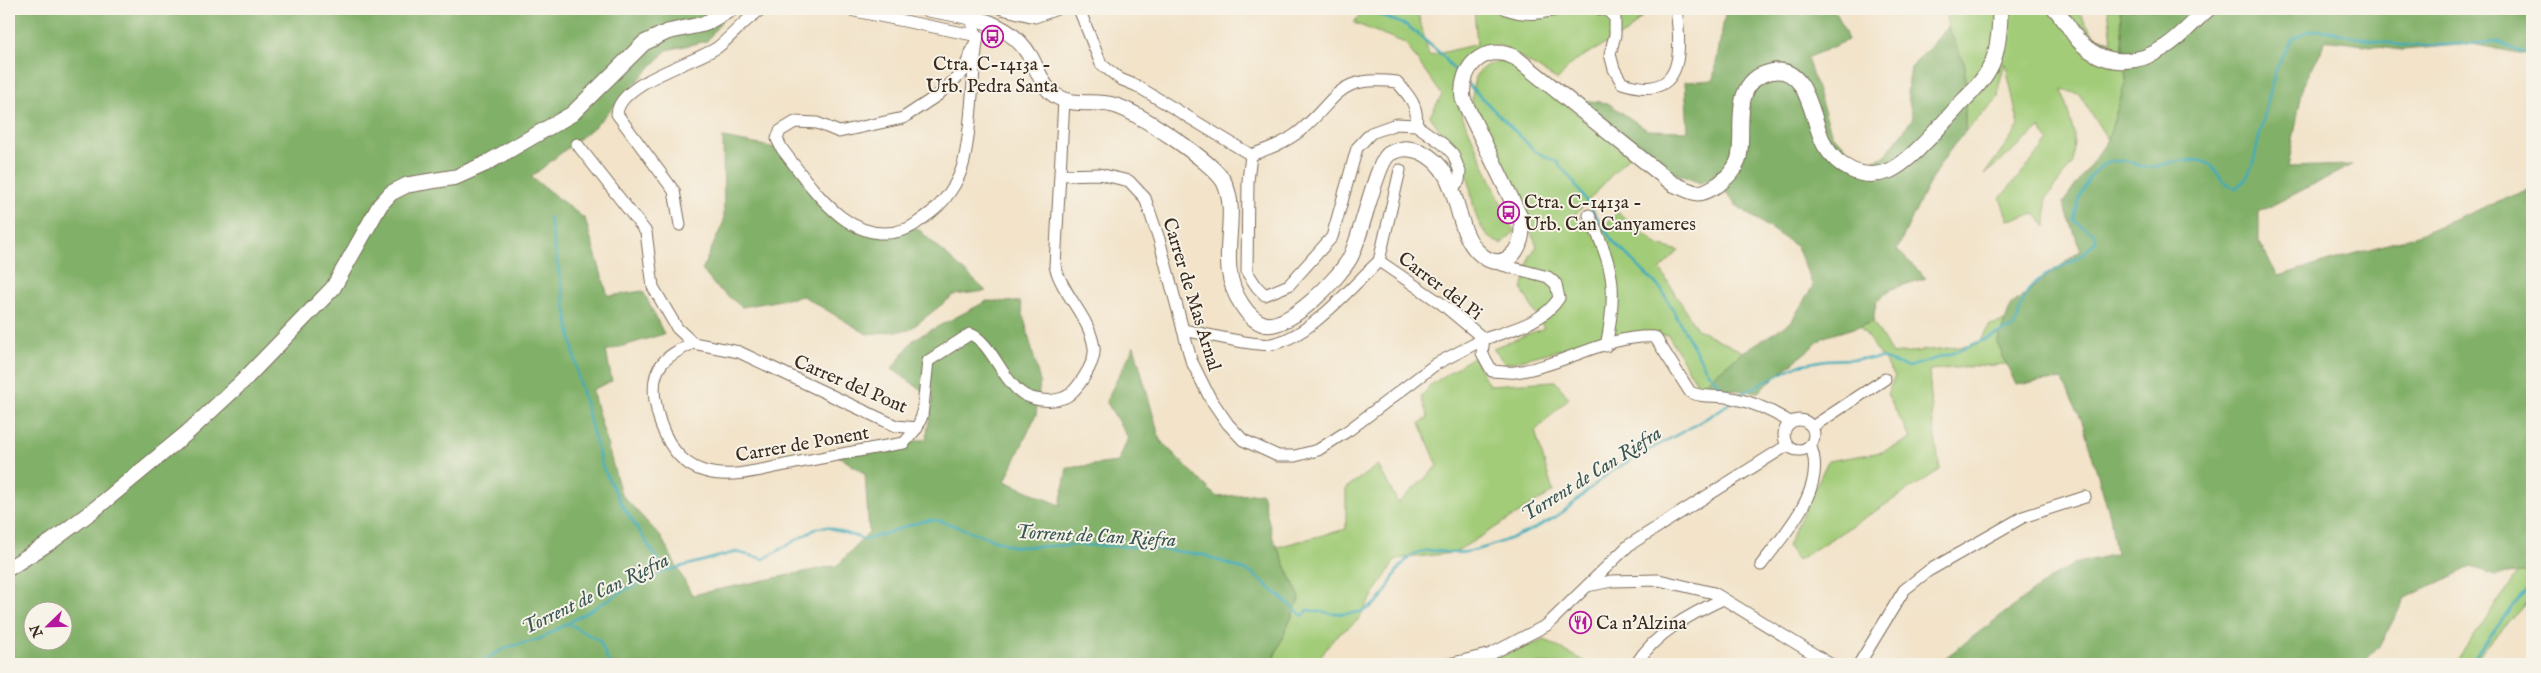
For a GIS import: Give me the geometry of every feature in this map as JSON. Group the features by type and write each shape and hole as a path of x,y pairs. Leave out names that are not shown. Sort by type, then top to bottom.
{"main road":[{"path":"9,568 52,541 95,509 187,433 242,382 333,288 380,205 392,193 406,185 456,177 485,164 572,114 644,43 667,32 704,24 731,9"},
{"path":"928,9 974,13 996,21 1014,34 1022,44 1050,92 1064,100 1088,104 1110,104 1128,109 1209,164 1224,183 1230,206 1227,267 1235,295 1249,316 1266,324 1288,320 1308,305 1349,259 1367,214 1378,173 1387,154 1408,148 1425,154 1442,170 1452,189 1471,244 1478,253 1497,261 1506,259 1517,251 1522,241 1524,230 1521,219 1463,99 1464,76 1476,58 1495,53 1508,54 1516,58 1673,184 1698,193 1714,187 1729,175 1738,160 1740,114 1744,94 1756,79 1770,71 1788,73 1801,83 1825,145 1840,164 1859,174 1886,172 1905,161 1980,85 1990,69 1996,51 2002,9"},
{"path":"2055,9 2078,40 2096,55 2119,62 2140,58 2166,47 2208,9"}],"street":[{"path":"680,225 674,191 617,114 618,107 632,91 676,66 717,47 762,9"},
{"path":"845,9 978,36"},
{"path":"1002,9 1027,12 1035,18 1057,9"},
{"path":"1079,9 1101,64 1120,79 1137,86 1251,155 1276,147 1300,131 1346,86 1373,79 1397,82 1414,102 1417,116 1416,125"},
{"path":"1506,9 1518,13 1537,15 1560,9"},
{"path":"1600,9 1607,10 1615,18 1615,35 1610,54 1614,69 1622,84 1638,88 1656,87 1670,78 1678,64 1681,43 1676,9"},
{"path":"974,13 972,27 978,36 963,163 949,194 931,213 908,229 892,233 873,233 849,222 828,208 782,149 777,139 780,131 795,122 817,123 839,132 904,118 938,95 963,72 978,36 996,21"},
{"name":"Carrer del Pont","path":"693,343 739,352 896,426 917,428 922,416 928,361 970,334 978,337 1003,375 1019,392 1042,401 1064,398 1085,377 1094,350 1087,323 1060,282 1055,266 1064,100"},
{"path":"1251,155 1248,181 1248,272 1256,287 1265,295 1290,285 1332,237 1357,148 1371,133 1396,124 1416,125 1443,144 1452,154 1460,172 1459,181 1452,189"},
{"path":"576,144 646,232 653,288 676,328 693,343"},
{"name":"Carrer del Pi","path":"1400,170 1379,261 1442,304 1484,340"},
{"name":"Carrer de Mas Arnal","path":"1061,175 1099,174 1129,181 1145,198 1159,239 1192,360 1210,398 1228,424 1243,440 1278,456 1296,456 1318,450 1349,430 1436,364 1484,340 1522,327 1551,310 1558,298 1556,284 1548,277 1502,265 1497,261"},
{"path":"1590,215 1611,269 1613,300 1606,346"},
{"path":"1517,251 1518,262 1524,271"},
{"path":"1184,330 1269,345 1285,340 1308,326 1379,261"},
{"path":"1484,340 1482,353 1492,371 1514,372 1558,362 1636,336 1655,337 1690,392 1699,397 1731,397 1767,408 1790,422 1802,420 1812,426 1814,436 1810,445 1816,465 1815,480 1788,529 1760,565"},
{"name":"Carrer de Ponent","path":"693,343 668,355 656,370 653,389 658,418 670,444 689,464 705,472 736,474 904,443 917,428"},
{"path":"1812,426 1885,379"},
{"path":"1790,422 1784,430 1785,441 1788,445 1799,450 1810,445"},
{"path":"1449,664 1491,654 1546,626 1629,546 1788,445"},
{"path":"1859,664 1904,590 1928,571 2022,517 2085,497"},
{"path":"1588,586 1612,581 1659,580 1714,593 1830,664"},
{"path":"1636,664 1644,651 1693,613 1723,599"}],"green space":[{"path":"9,9 730,9 707,41 667,50 594,127 531,177 585,219 608,296 643,291 664,334 606,351 612,381 592,390 621,494 661,537 692,595 838,565 869,532 865,474 837,455 926,439 933,398 892,369 914,339 987,301 1020,302 1040,382 1036,415 1005,481 1060,505 1067,468 1118,462 1128,438 1106,401 1134,346 1160,440 1217,497 1262,493 1272,536 1300,598 1271,664 9,664"},
{"path":"1363,9 1417,9 1429,56 1477,44 1474,9 1649,9 1628,32 1574,61 1558,80 1500,45 1472,62 1456,102 1514,232 1501,244 1482,229 1477,218 1462,160 1430,116 1442,95 1405,43 1354,23"},
{"path":"1726,9 1829,9 1837,13 1848,40 1807,58 1832,135 1864,163 1884,157 1913,118 1907,93 1911,68 1948,27 1965,66 1965,132 1935,174 1897,250 1926,278 1891,289 1876,302 1873,322 1824,337 1758,392 1699,387 1743,352 1791,322 1813,286 1797,247 1736,205 1715,178 1700,183 1672,172 1581,100 1608,103 1647,130 1688,131 1685,82 1713,80"},
{"path":"1948,9 2077,9 2095,37 2112,41 2108,9 2120,9 2126,80 2108,140 2079,94 2062,90 2074,134 2073,163 2046,199 2046,227 2036,214 2008,220 2000,198 2049,141 2040,128 1984,175 2019,126 2005,62 1998,98 1965,132 1965,66 1948,27 1945,12"},
{"path":"2120,9 2532,9 2532,66 2525,54 2472,44 2402,50 2326,40 2303,86 2288,167 2352,165 2259,212 2259,243 2278,276 2415,236 2532,188 2532,572 2495,575 2471,567 2405,598 2379,647 2362,664 1937,664 2051,578 2074,564 2116,554 2110,516 2082,421 2062,379 2016,385 1997,343 2011,305 2081,250 2063,203 2108,140 2126,80"},
{"path":"1506,59 1529,74 1629,156 1576,214 1594,236 1618,212 1658,245 1679,251 1660,269 1697,329 1743,352 1699,387 1668,335 1593,341 1505,364 1493,348 1544,328 1522,290 1530,256 1537,246 1472,105 1473,86 1477,74 1487,65"},
{"path":"723,138 782,149 828,209 873,233 917,228 986,291 954,295 909,330 867,334 803,296 742,307 715,286 702,270 724,221"},
{"path":"2005,321 1997,343 2007,364 1929,370 1933,425 1940,470 1798,560 1787,546 1828,461 1882,452 1911,439 1887,394 1895,376 1860,326 1873,322 1892,354 1977,345 1990,325"},
{"path":"1473,357 1489,385 1555,381 1569,398 1535,431 1553,492 1454,553 1396,559 1357,621 1333,639 1316,664 1271,664 1300,598 1277,547 1346,529 1346,488 1378,465 1398,503 1438,466 1420,423 1428,418 1421,397 1432,384"},
{"path":"2532,572 2532,596 2472,664 2454,664 2518,573"},
{"path":"1545,640 1589,664 1478,664"}],"waterway":[{"path":"1372,12 1408,26 1441,54 1457,73"},
{"name":"Torrent de Can Riefra","path":"1739,395 1798,365 1826,360 1881,358 1909,367 1953,353 2014,327 2024,298 2033,285 2041,278 2080,256 2096,240 2094,233 2074,221 2083,189 2095,171 2104,165 2114,161 2126,161 2152,167 2188,160 2202,161 2212,167 2226,184 2236,188 2246,179 2253,163 2275,72 2283,54 2293,39 2303,33 2316,29 2399,45 2425,46 2500,42 2532,56"},
{"path":"1469,85 1535,151 1557,162 1573,181 1612,240 1661,289 1707,371 1727,393"},
{"path":"549,217 578,377 602,466 621,503 665,571"},
{"name":"Torrent de Can Riefra","path":"476,664 508,647 540,639 627,589 665,571 736,552 764,559 817,528 827,527 866,540 930,520 941,521 1015,547 1081,545 1144,547 1204,555 1252,573 1303,616 1308,610 1339,614 1359,612 1377,603 1397,571 1413,554 1426,551 1454,553 1475,550 1536,528 1563,512 1611,472 1704,420 1731,402"},
{"path":"2470,664 2514,604 2532,587"},
{"path":"569,624 600,641 609,664"}],"place":[{"name":"Ctra. C-1413a - Urb. Pedra Santa","path":"992,37"},
{"name":"Ctra. C-1413a - Urb. Can Canyameres","path":"1508,212"},
{"name":"Ca n'Alzina","path":"1580,622"}]}
